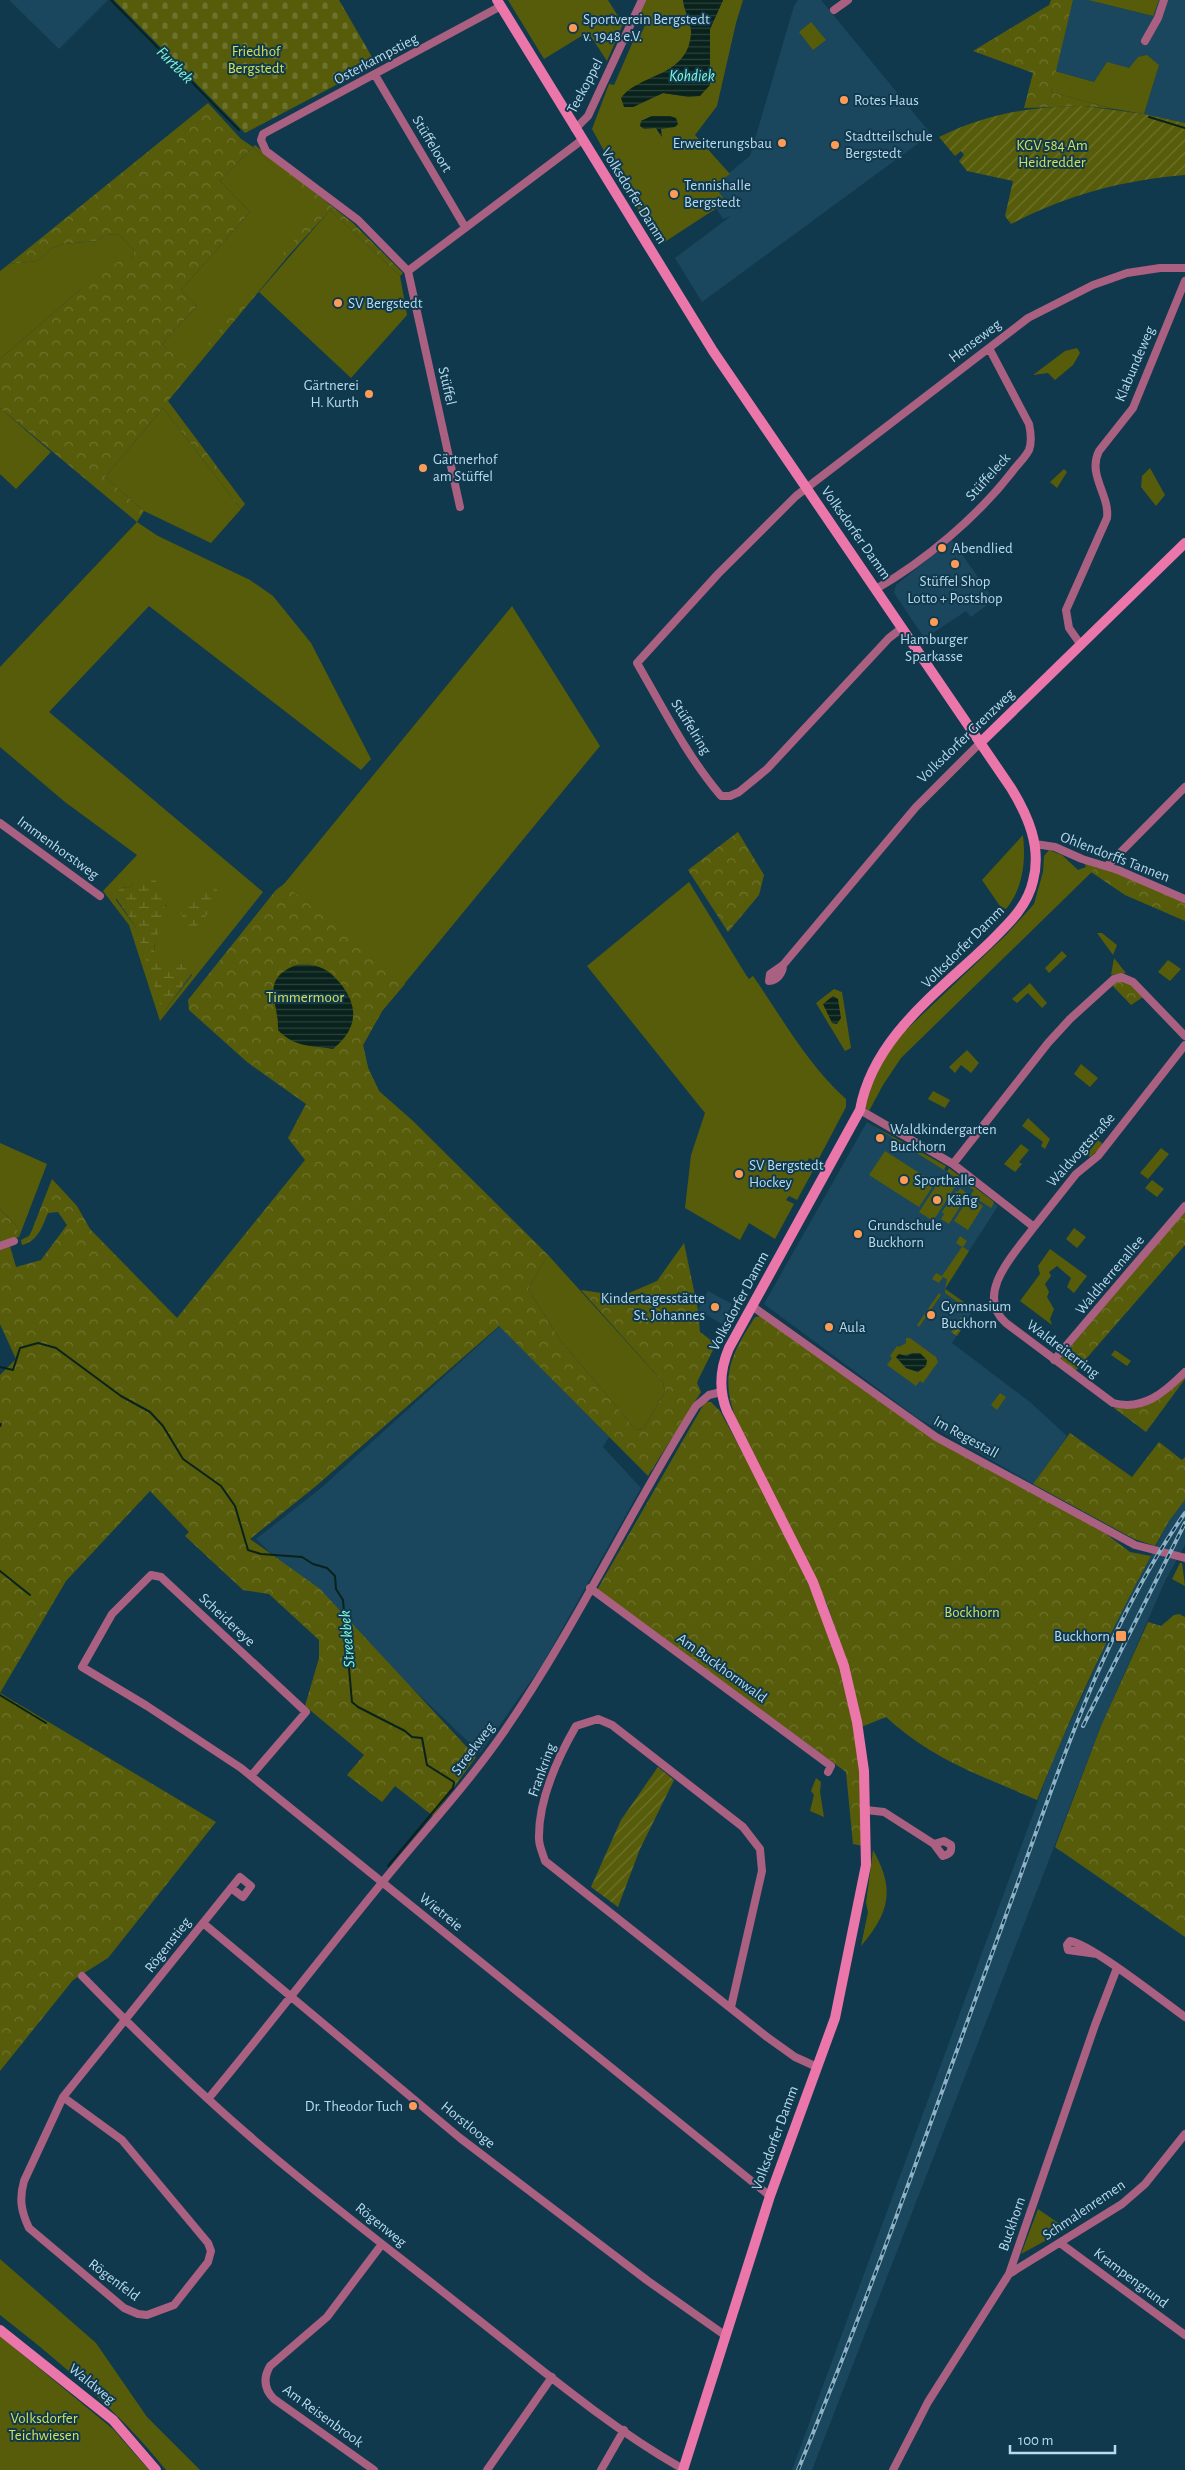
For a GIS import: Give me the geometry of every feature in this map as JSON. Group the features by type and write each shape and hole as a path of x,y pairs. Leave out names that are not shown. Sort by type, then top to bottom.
{"main road":[{"name":"Volksdorfer Damm","path":"499,3 713,351 981,742 1025,812 1035,844 1033,882 1017,914 891,1039 881,1054 864,1089 860,1110 724,1360 721,1392 730,1418 813,1582 835,1636 849,1684 857,1722 866,1810 866,1865 835,2018 770,2196 683,2470"},
{"name":"Volksdorfer Grenzweg","path":"981,742 1185,543"},
{"name":"Waldweg","path":"0,2330 113,2420 156,2470"}],"street":[{"name":"Teekoppel","path":"575,129 588,116 642,0"},
{"path":"834,10 848,0"},
{"path":"1145,41 1158,18 1164,0"},
{"name":"Osterkampstieg","path":"408,271 358,220 266,151 262,145 264,134 375,75 499,3"},
{"name":"Stüffeloort","path":"375,75 465,227"},
{"path":"408,271 582,140"},
{"name":"Henseweg","path":"805,487 1045,307 1093,284 1127,274 1160,268 1185,268"},
{"name":"Stüffel","path":"408,271 460,507"},
{"name":"Klabundeweg","path":"1081,646 1070,628 1066,610 1107,518 1107,506 1097,480 1096,460 1099,451 1133,408 1185,281"},
{"name":"Stüffeleck","path":"876,589 898,576 965,522 986,503 1028,452 1031,443 1029,424 989,348"},
{"name":"Stüffelring","path":"805,487 718,574 638,663 677,732 721,796 730,796 739,792 767,769 883,644 902,628"},
{"name":"Volksdorfer Grenzweg","path":"783,965 920,802 981,742"},
{"path":"1107,866 1185,787"},
{"name":"Immenhorstweg","path":"0,823 100,896"},
{"name":"Ohlendorffs Tannen","path":"1035,844 1055,847 1082,859 1107,866 1185,899"},
{"path":"953,1164 1048,1043 1070,1019 1114,979 1125,978 1133,982 1185,1036"},
{"name":"Waldvogtstraße","path":"1034,1227 1076,1174 1098,1156 1185,1045"},
{"path":"860,1110 953,1164 1034,1227"},
{"name":"Waldherrenallee","path":"1054,1360 1185,1206"},
{"name":"Waldreiterring","path":"1034,1227 998,1281 993,1292 993,1302 1001,1319 1072,1375 1113,1403 1128,1406 1150,1400 1185,1372"},
{"path":"0,1246 14,1241"},
{"name":"Im Regestall","path":"752,1306 924,1429 1141,1548 1184,1558"},
{"name":"Streekweg","path":"208,2099 293,1996 382,1882 467,1781 502,1734 549,1664 590,1588 696,1406 709,1395 721,1392"},
{"name":"Scheidereye","path":"82,1667 112,1614 151,1575 161,1577 306,1712 251,1776"},
{"name":"Am Buckhornwald","path":"590,1588 831,1766 828,1772"},
{"name":"Wietreie","path":"82,1667 147,1706 251,1776 770,2196"},
{"name":"Frankring","path":"731,2007 762,1871 760,1849 743,1827 612,1725 598,1719 576,1726 560,1755 541,1813 539,1841 545,1861 795,2058 817,2067"},
{"path":"866,1810 884,1812 934,1844"},
{"name":"Rögenstieg","path":"126,2020 231,1888"},
{"name":"Horstlooge","path":"203,1923 293,1996 475,2150 648,2282 726,2336"},
{"path":"1097,1954 1185,2017"},
{"name":"Buckhorn","path":"893,2470 928,2402 1009,2274 1095,2026 1118,1968"},
{"name":"Rögenweg","path":"82,1976 208,2099 382,2244 552,2377 624,2430 683,2470"},
{"name":"Rögenfeld","path":"63,2096 122,2140 208,2244 211,2251 208,2262 174,2305 147,2315 138,2314 124,2308 29,2228 20,2204 24,2182 63,2096 126,2020"},
{"name":"Schmalenremen","path":"1009,2274 1122,2204 1145,2184 1184,2137"},
{"name":"Krampengrund","path":"1060,2243 1185,2335"},
{"name":"Am Reisenbrook","path":"374,2470 274,2399 266,2385 265,2375 270,2366 327,2317 382,2244"},
{"path":"487,2470 552,2377"},
{"path":"601,2470 624,2430"}],"shaded area":[{"path":"9,0 108,0 59,49"},
{"name":"Stadtteilschule Bergstedt","path":"798,0 821,0 931,134 702,302 675,258 731,216 723,219 716,208 725,202 714,185 750,156 794,6"},
{"path":"1073,0 1088,0 1152,16 1159,0 1185,0 1185,123 1144,114 1159,65 1138,57 1129,68 1094,82 1055,71"},
{"path":"952,540 994,600 971,617 966,611 933,633 929,645 894,593 896,585"},
{"name":"Gymnasium Buckhorn","path":"867,1122 968,1183 998,1206 945,1288 973,1310 952,1343 1030,1402 1067,1436 1033,1484 916,1417 764,1304"},
{"name":"Kindertagesstätte St. Johannes","path":"708,1291 732,1304 722,1324 698,1310"},
{"path":"500,1326 609,1437 603,1447 641,1488 542,1665 480,1753 256,1539 320,1489"},
{"path":"1185,1500 1185,1545 1165,1581 1101,1726 812,2470 792,2470 1054,1757 1121,1612 1169,1521"}],"green space":[{"name":"Friedhof Bergstedt","path":"114,0 339,0 376,64 245,133"},
{"name":"Sportverein Bergstedt v. 1948 e.V.","path":"508,0 608,0 623,24 607,61 588,32 544,59"},
{"path":"643,0 683,0 691,31 690,43 686,53 679,62 658,77 626,92 633,107 663,93 690,97 710,85 710,29 723,0 743,0 717,106 695,135 730,174 714,185 726,202 660,245 592,129 609,84 614,85 638,30 642,32 647,20 638,16","holes":["652,116 670,116 661,129 661,136 656,128 641,121"]},
{"path":"1051,0 1073,0 1051,92 1114,109 1084,106 1024,108 1033,73 973,51 1049,5"},
{"path":"1088,0 1159,0 1153,16"},
{"path":"811,22 826,40 813,50 799,32"},
{"path":"1147,55 1159,65 1144,114 1114,109 1051,92 1055,71 1094,82 1107,62 1129,68 1138,57"},
{"path":"208,103 241,139 253,147 255,145 353,223 403,273 400,276 330,210 289,255 168,401 245,504 241,509 163,408 105,477 144,511 137,522 0,408 0,359 80,290 118,262 132,260 134,250 118,234 105,235 97,241 63,244 52,248 38,261 9,264","holes":["253,147 319,210 188,368 162,344 197,306 181,290 250,212 220,181"]},
{"name":"KGV 584 Am Heidredder","path":"1084,106 1144,114 1185,123 1185,175 1162,177 1096,190 1053,205 1011,224 1005,216 1013,181 967,171 959,161 964,155 961,151 955,156 939,137 975,122 1010,113 1045,108"},
{"path":"253,147 320,210 188,369 162,344 197,306 181,290 250,212 220,181"},
{"name":"SV Bergstedt","path":"330,210 400,276 407,315 351,378 259,292"},
{"path":"118,234 134,250 132,260 80,290 0,359 0,271 9,264 38,261 52,248 63,244 97,241 105,235"},
{"path":"1077,348 1080,353 1073,365 1055,380 1048,373 1033,375 1065,351"},
{"path":"0,408 51,452 16,489 0,474"},
{"path":"163,408 241,509 211,543 144,511 105,477"},
{"path":"1150,468 1165,495 1156,506 1141,487 1142,476"},
{"path":"1064,469 1067,472 1057,488 1050,482"},
{"path":"137,522 158,536 250,580 273,596 311,643 371,759 361,770 149,606 49,712 263,892 160,1021 129,925 103,891 137,855 65,802 0,747 0,667","holes":["134,883 163,900 166,906 158,928 155,954 163,964 183,964 192,975 166,1009 135,926 116,900 122,887 128,888"]},
{"name":"Timmermoor","path":"512,606 600,746 382,1011 363,1045 368,1068 379,1091 194,996 284,884"},
{"path":"738,832 764,875 759,895 728,932 688,870"},
{"path":"1023,835 1024,855 1020,883 1006,909 1000,906 982,880"},
{"path":"1049,850 1062,855 1078,870 1086,867 1082,859 1100,864 901,1058 869,1111 863,1105 885,1056 904,1032 1006,935 1034,904 1043,872 1044,856"},
{"path":"1100,864 1185,899 1185,921 1125,895 1091,872"},
{"path":"147,877 155,880 163,889 165,904 163,920 154,946 155,952 163,964 183,964 193,972 166,1009 160,1005 135,926 114,895 122,887 128,888 140,878"},
{"path":"689,882 746,975 749,979 753,976 807,1056 846,1099 846,1107 817,1162 809,1158 807,1162 815,1167 797,1200 789,1196 786,1200 794,1204 775,1239 749,1223 740,1240 685,1208 691,1155 705,1113 587,966"},
{"path":"284,884 405,984 382,1011 363,1045 368,1068 379,1091 413,1121 548,1255 528,1289 561,1341 636,1430 643,1429 665,1392 663,1382 581,1290 622,1296 657,1281 684,1243 698,1310 700,1332 716,1344 697,1383 701,1392 648,1476 499,1326 316,1486 250,1539 320,1589 476,1757 433,1816 395,1786 382,1802 347,1775 364,1755 305,1706 319,1658 319,1640 269,1594 243,1590 185,1536 189,1532 150,1491 66,1581 0,1693 0,1375 16,1359 0,1324 0,1250 10,1246 16,1267 41,1260 67,1225 58,1212 48,1213 36,1237 22,1245 21,1240 29,1236 52,1179 77,1206 90,1229 177,1318 305,1160 288,1138 306,1104 247,1062 189,1010 188,1000 276,890","holes":["318,966 332,973 350,995 333,1049 305,1047 278,1030 278,1021"]},
{"path":"211,885 216,886 218,893 216,898 204,918 191,930 184,922 182,909 190,899"},
{"path":"1097,933 1102,933 1117,945 1113,955"},
{"path":"1062,951 1067,956 1049,973 1045,968"},
{"path":"1114,958 1126,973 1111,975"},
{"path":"1168,960 1181,969 1170,981 1158,972"},
{"path":"1121,977 1146,995 1131,1005 1109,982"},
{"path":"1030,983 1047,1003 1042,1008 1028,993 1017,1003 1012,999"},
{"path":"834,989 842,992 851,1048 845,1051 816,1003"},
{"path":"967,1050 979,1063 971,1073 961,1065 955,1073 949,1067"},
{"path":"1081,1064 1098,1078 1090,1087 1074,1074"},
{"path":"933,1091 950,1100 945,1108 928,1099"},
{"path":"1028,1118 1050,1139 1045,1149 1041,1146 1043,1142 1022,1126"},
{"path":"872,1125 946,1166 944,1170"},
{"path":"1098,1140 1104,1145 1090,1157 1087,1154"},
{"path":"0,1143 47,1164 19,1237 17,1226 0,1209"},
{"path":"1021,1144 1029,1150 1019,1162 1022,1164 1015,1172 1004,1164"},
{"path":"1161,1148 1169,1154 1148,1179 1140,1173"},
{"name":"Sporthalle","path":"885,1151 935,1183 919,1207 869,1175"},
{"path":"949,1168 993,1201 994,1203 991,1208 971,1195 974,1190 947,1172"},
{"name":"Käfig","path":"941,1178 955,1187 933,1221 919,1212"},
{"path":"1152,1180 1164,1189 1157,1197 1145,1188"},
{"path":"960,1188 968,1194 949,1224 941,1219 944,1214 942,1212"},
{"name":"Sporthalle","path":"969,1197 983,1206 968,1230 954,1221"},
{"path":"0,1209 17,1226 19,1237 0,1242"},
{"path":"1185,1210 1185,1245 1072,1375 1057,1363"},
{"path":"1074,1228 1086,1237 1077,1248 1066,1239"},
{"path":"960,1236 967,1241 963,1247 969,1251 945,1289 947,1279 943,1277 939,1283 932,1279 936,1273 942,1276 962,1247 956,1243"},
{"path":"1050,1249 1087,1276 1074,1293 1067,1287 1071,1278 1057,1266 1049,1272 1051,1276 1045,1284 1049,1292 1047,1297 1054,1309 1050,1319 1052,1325 1020,1301 1040,1274 1038,1266"},
{"path":"548,1255 663,1382 665,1392 643,1429 636,1430 561,1341 528,1289"},
{"path":"945,1289 971,1307 967,1309 945,1293"},
{"path":"939,1293 941,1295 919,1327 917,1325"},
{"name":"Bockhorn","path":"762,1316 931,1438 1105,1533 1130,1552 1151,1556 1090,1676 1037,1800 939,1756 921,1745 886,1717 861,1727 847,1663 827,1604 737,1421 732,1405 728,1379 734,1355 755,1317"},
{"path":"961,1317 967,1321 957,1336 951,1332"},
{"path":"906,1338 910,1338 936,1357 938,1362 923,1383 920,1381 916,1386 887,1365 892,1358 890,1356 897,1346 899,1347 906,1343","holes":["913,1353 918,1372 906,1368 896,1357"]},
{"path":"1115,1350 1131,1361 1127,1366 1111,1355"},
{"path":"1181,1376 1185,1379 1146,1432 1114,1408 1113,1403 1135,1406"},
{"path":"1000,1393 1006,1397 997,1410 991,1405"},
{"path":"705,1402 711,1402 720,1411 759,1483 796,1556 827,1631 851,1709 857,1743 863,1846 853,1844 846,1772 597,1590"},
{"path":"1070,1433 1132,1477 1159,1442 1182,1460 1185,1457 1185,1500 1169,1521 1155,1546 1134,1539 1033,1484"},
{"path":"1180,1563 1182,1563 1185,1586 1172,1579"},
{"path":"1179,1614 1185,1617 1185,1937 1055,1847 1101,1726 1148,1622 1161,1626 1174,1615"},
{"path":"0,1693 216,1822 108,1958 73,1980 0,2071"},
{"path":"658,1767 674,1780 640,1849 618,1907 591,1887 621,1820"},
{"path":"816,1778 821,1782 820,1792 824,1817 810,1811 814,1795 811,1791"},
{"path":"873,1850 884,1877 887,1889 886,1900 878,1922 861,1946 868,1912 866,1903"},
{"path":"1038,2209 1067,2229 1021,2254"},
{"path":"0,2259 96,2343 147,2417 200,2470 166,2470 148,2448 88,2388 0,2315"},
{"name":"Volksdorfer Teichwiesen","path":"0,2336 113,2429 149,2470 0,2470"}],"water":[{"name":"Kohdiek","path":"683,0 723,0 710,29 710,85 700,96 690,97 663,93 633,107 624,107 621,98 640,83 673,66 682,58 688,48 691,29"},
{"path":"652,116 670,116 676,118 678,124 675,127 661,129 662,137 656,128 644,129 640,126 641,121"},
{"path":"296,965 313,965 322,968 340,983 351,1001 353,1018 351,1026 347,1034 333,1049 297,1043 284,1036 278,1030 274,985 278,977"},
{"path":"833,996 838,999 841,1018 837,1024 832,1023 823,1004"},
{"path":"913,1353 920,1353 927,1360 926,1366 918,1372 906,1368 896,1357 899,1354 907,1356"}],"waterway":[{"name":"Furtbek","path":"111,0 239,130"},
{"path":"1149,117 1185,128"},
{"name":"Streekbek","path":"0,1367 13,1370 20,1348 38,1343 56,1348 121,1396 150,1412 163,1426 183,1459 221,1486 235,1506 248,1550 261,1554 302,1557 313,1564 327,1568 335,1576 336,1589 343,1600 352,1702 358,1707 405,1731 412,1737 422,1738 427,1765 454,1782 453,1788 388,1866"},
{"path":"0,1571 30,1595"},
{"path":"0,1695 46,1723"}],"railway":[{"path":"798,2470 882,2256 1067,1748 1087,1698 1131,1603 1156,1557 1185,1513"},
{"path":"1083,1726 1185,1523"}],"place":[{"name":"Sportverein Bergstedt v. 1948 e.V.","path":"573,28"},
{"name":"Rotes Haus","path":"844,100"},
{"name":"Erweiterungsbau","path":"782,143"},
{"name":"Stadtteilschule Bergstedt","path":"835,145"},
{"name":"Tennishalle Bergstedt","path":"674,194"},
{"name":"SV Bergstedt","path":"338,303"},
{"name":"Gärtnerei H. Kurth","path":"369,394"},
{"name":"Gärtnerhof am Stüffel","path":"423,468"},
{"name":"Abendlied","path":"942,548"},
{"name":"Stüffel Shop Lotto + Postshop","path":"955,564"},
{"name":"Hamburger Sparkasse","path":"934,622"},
{"name":"Waldkindergarten Buckhorn","path":"880,1138"},
{"name":"SV Bergstedt Hockey","path":"739,1174"},
{"name":"Sporthalle","path":"904,1180"},
{"name":"Käfig","path":"937,1200"},
{"name":"Grundschule Buckhorn","path":"858,1234"},
{"name":"Kindertagesstätte St. Johannes","path":"715,1307"},
{"name":"Gymnasium Buckhorn","path":"931,1315"},
{"name":"Aula","path":"829,1327"},
{"name":"Buckhorn","path":"1121,1636"},
{"name":"Dr. Theodor Tuch","path":"413,2106"}]}
